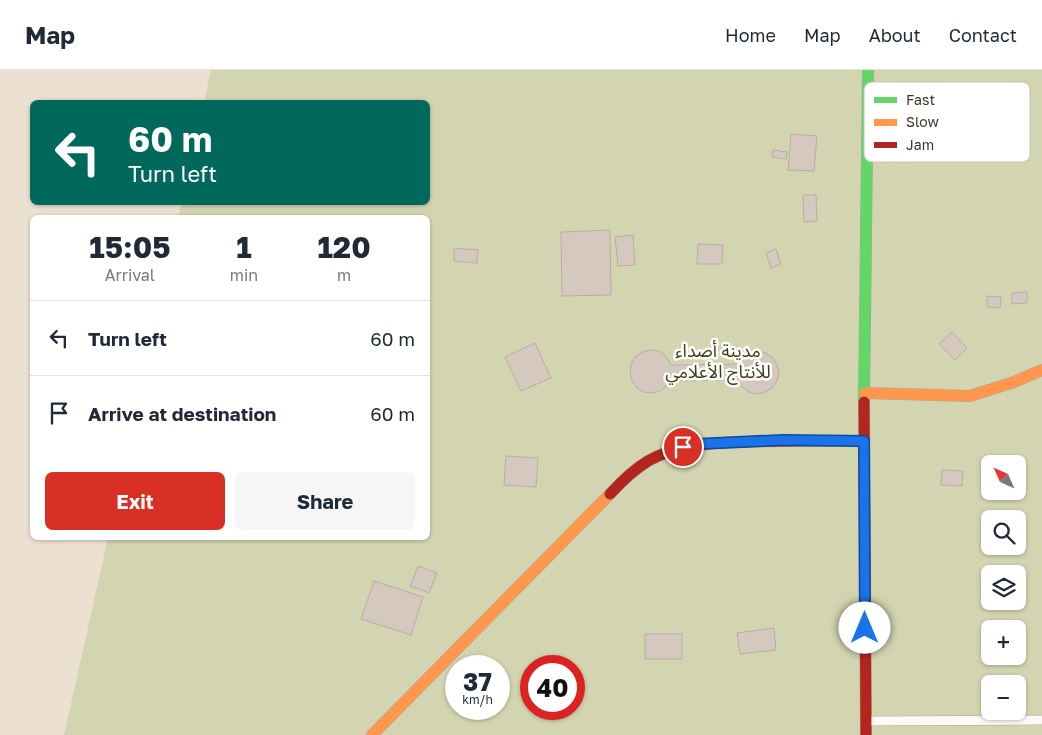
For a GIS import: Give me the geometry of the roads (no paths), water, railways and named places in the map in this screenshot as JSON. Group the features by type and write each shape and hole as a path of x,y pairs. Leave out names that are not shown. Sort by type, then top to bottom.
{"street":[{"path":"866,735 864,441 867,162"},
{"path":"866,393 970,396 1014,382 1042,370"},
{"path":"372,735 628,475 648,462 670,451 696,444 783,440 864,441"}],"lane":[{"path":"866,721 1042,720"}],"park label":[{"name":"مدينة أصداء للأنتاج الأعلامي","path":"718,361"}]}
